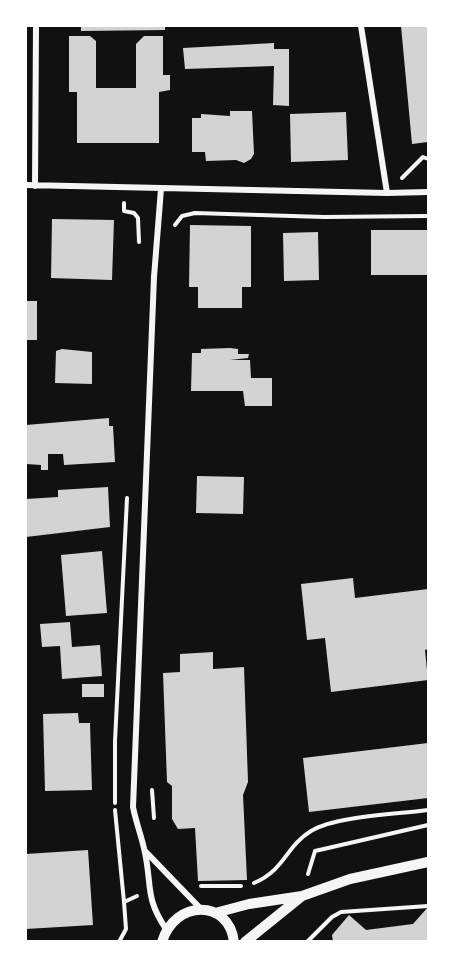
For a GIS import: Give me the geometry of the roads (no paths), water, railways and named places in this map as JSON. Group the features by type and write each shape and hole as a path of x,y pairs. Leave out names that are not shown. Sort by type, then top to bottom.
{"street":[{"path":"35,186 36,26"},
{"path":"361,26 387,193"},
{"path":"26,186 429,192"},
{"path":"161,189 154,277 134,796 137,831 145,852 153,909 166,929"},
{"path":"145,852 201,909"},
{"path":"215,913 249,904 302,896 350,879 429,862"},
{"path":"245,942 302,896"},
{"path":"162,942 166,929 175,918 188,911 201,909 215,913 226,922 234,942"}]}
